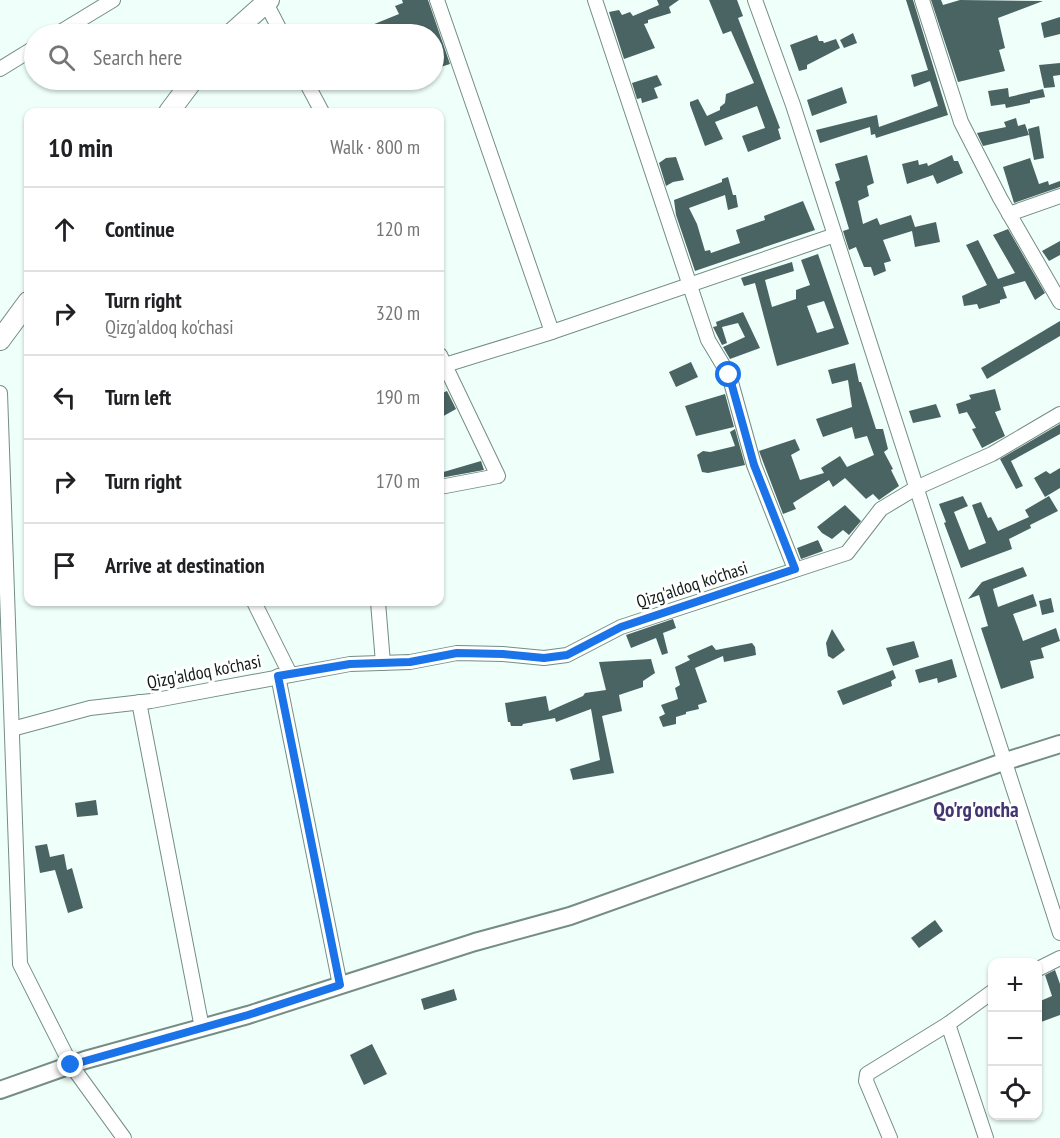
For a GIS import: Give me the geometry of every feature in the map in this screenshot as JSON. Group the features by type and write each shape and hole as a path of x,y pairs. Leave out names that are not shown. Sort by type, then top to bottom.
{"main road":[{"path":"243,24 268,2"},
{"path":"172,108 186,90"},
{"path":"0,340 24,307"}],"street":[{"path":"73,24 113,0"},
{"path":"437,0 552,332"},
{"path":"596,0 708,340 729,375 754,465 795,569"},
{"path":"755,0 793,105 1060,933"},
{"path":"922,0 961,122 1009,214 1060,302"},
{"path":"268,2 278,24"},
{"path":"0,69 24,54"},
{"path":"310,90 320,108"},
{"path":"1009,214 1060,196"},
{"path":"444,359 552,332 835,235"},
{"path":"444,364 498,476 444,486"},
{"path":"0,393 20,964 71,1065 123,1138"},
{"name":"Qizg'aldoq ko'chasi","path":"12,729 90,708 139,702 350,664 410,662 457,653 544,658 567,655 621,627 847,553 881,509 916,488 992,454 1060,414"},
{"path":"256,606 284,675 340,985"},
{"path":"378,606 383,663"},
{"path":"139,702 202,1028"},
{"path":"0,1090 71,1065 202,1028 475,942 570,916 1003,762 1060,744"},
{"path":"1042,967 1060,958"},
{"path":"890,1138 866,1081 867,1074 948,1024 988,996"},
{"path":"948,1024 986,1138"}],"building":[{"path":"402,0 428,0 436,24 374,24 399,14 395,6 403,3"},
{"path":"657,0 679,0 669,7 671,13 648,20 648,23 644,24 655,48 624,59 609,12 619,10 622,15 630,12 633,16 659,5"},
{"path":"709,0 737,0 743,16 738,18 780,128 778,129 781,139 748,152 742,136 765,128 757,106 715,122 723,139 705,146 690,105 690,102 698,99 707,116 720,110 725,103 726,94 754,83 731,31 723,34"},
{"path":"906,0 913,0 948,115 876,138 875,134 871,135 870,127 820,143 816,130 877,115 879,127 938,106 930,81 914,87 911,75 928,70"},
{"path":"931,0 941,0 943,5 960,0 1043,1 998,18 1005,48 999,50 1005,71 958,82"},
{"path":"1060,17 1060,34 1044,38 1041,23"},
{"path":"853,33 857,43 844,48 840,40"},
{"path":"817,35 819,41 824,43 836,39 840,48 807,65 807,69 799,71 790,45"},
{"path":"444,47 450,64 444,66"},
{"path":"1060,63 1060,75 1053,76 1055,87 1044,88 1039,65"},
{"path":"657,75 662,85 654,88 658,98 642,103 641,98 637,99 632,83"},
{"path":"842,87 847,103 812,116 807,100"},
{"path":"1008,88 1009,97 1043,89 1045,97 1006,108 1005,104 991,106 988,91"},
{"path":"1016,118 1018,126 1025,124 1029,135 983,146 977,133 1006,127 1004,122"},
{"path":"1039,126 1044,158 1034,160 1028,129"},
{"path":"867,155 874,183 867,186 869,196 858,201 863,224 877,218 880,225 911,215 915,227 936,222 940,242 915,247 912,231 883,240 891,261 884,263 886,271 874,276 871,267 864,267 856,247 849,250 843,231 849,229 835,182 840,180 835,164"},
{"path":"952,155 954,161 958,161 963,173 937,184 933,175 907,184 902,164 918,160 919,165 927,163 928,166"},
{"path":"676,157 684,180 666,186 659,163 666,158"},
{"path":"1030,158 1039,184 1048,181 1049,185 1060,181 1060,187 1014,203 1003,167"},
{"path":"728,177 733,195 736,195 738,207 728,210 725,195 689,208 697,224 705,251 710,250 711,253 740,243 736,230 765,220 764,216 803,201 815,230 695,271 676,215 674,200 722,182 722,179"},
{"path":"1008,229 1045,293 1035,300 1025,281 1003,287 1007,298 1000,300 1000,303 979,309 977,304 964,306 962,296 987,285 966,245 978,240 998,279 1015,273 993,235"},
{"path":"1060,241 1060,255 1049,261 1042,251"},
{"path":"818,254 849,344 777,366 755,283 744,286 741,278 792,262 794,271 765,280 772,307 796,299 796,290 810,285 801,260","holes":["824,301 834,328 817,333 807,306"]},
{"path":"743,312 760,348 730,359 723,347 745,337 738,323 722,327 727,343 722,345 713,327 717,326 716,322"},
{"path":"1060,321 1060,336 987,379 981,368"},
{"path":"691,362 698,377 676,387 669,372"},
{"path":"855,363 859,382 861,382 876,429 883,429 888,449 884,452 899,486 879,500 873,494 866,499 845,478 833,487 829,480 793,503 796,509 783,514 759,451 795,439 800,450 791,455 800,480 824,473 821,468 840,456 847,467 874,455 867,436 855,439 852,427 823,437 816,419 852,407 848,380 832,384 828,370"},
{"path":"995,389 1001,410 995,412 1005,436 982,448 972,429 976,428 967,412 959,414 956,404 971,399 969,395"},
{"path":"447,391 456,409 444,416 444,392"},
{"path":"725,394 734,427 696,436 685,406"},
{"path":"936,404 941,417 913,423 909,411"},
{"path":"1060,424 1060,434 1011,461 1023,486 1016,489 1000,459"},
{"path":"735,429 745,465 708,473 702,472 697,455 703,451 710,452 735,446 730,432"},
{"path":"481,461 484,470 444,477 444,472"},
{"path":"1060,468 1060,488 1045,497 1034,478 1046,471 1050,474"},
{"path":"963,496 968,506 954,512 969,550 986,543 972,505 981,502 988,518 991,517 998,531 1029,517 1025,510 1049,496 1058,511 1009,539 1012,549 961,568 939,504"},
{"path":"845,505 861,521 849,535 843,530 832,539 817,527"},
{"path":"818,540 823,551 801,559 797,548"},
{"path":"1023,567 1027,576 993,589 998,607 1033,594 1037,606 1013,614 1023,641 1056,628 1060,641 1041,648 1044,658 1030,661 1034,678 1001,689 981,628 988,626 979,595 968,599 982,582"},
{"path":"1051,598 1054,612 1042,615 1039,601"},
{"path":"673,619 676,628 663,633 668,653 662,655 656,638 631,648 626,635"},
{"path":"832,629 845,650 833,659 828,656 826,643"},
{"path":"914,641 919,657 893,666 886,648"},
{"path":"752,643 756,655 724,662 723,656 695,668 707,702 698,705 699,709 676,717 676,724 663,727 659,717 665,714 661,705 678,699 675,688 680,685 675,667 690,660 687,656 712,645 716,650"},
{"path":"651,659 655,673 643,681 643,687 619,695 622,711 602,716 614,773 573,780 570,769 600,760 591,709 556,722 555,718 522,726 511,726 508,722 505,703 546,696 549,711 585,693 606,690 599,662"},
{"path":"952,659 957,677 938,683 937,678 919,683 915,670"},
{"path":"893,670 896,678 891,681 892,686 843,705 837,691"},
{"path":"96,800 98,815 77,817 75,803"},
{"path":"47,844 50,857 64,854 67,870 72,868 83,908 68,913 55,870 40,873 35,846"},
{"path":"935,920 943,931 919,948 911,938"},
{"path":"1055,970 1060,984 1060,1015 1042,1022 1042,1000 1052,996 1045,975"},
{"path":"454,989 457,1000 424,1010 421,999"},
{"path":"372,1044 387,1074 364,1085 350,1055"}],"district":[{"name":"Qo'rg'oncha","path":"976,810"}],"route":[{"path":"71,1065 248,1015 340,985 278,676 350,664 410,662 457,653 544,658 567,655 621,627 795,569 754,465 729,375"}]}
